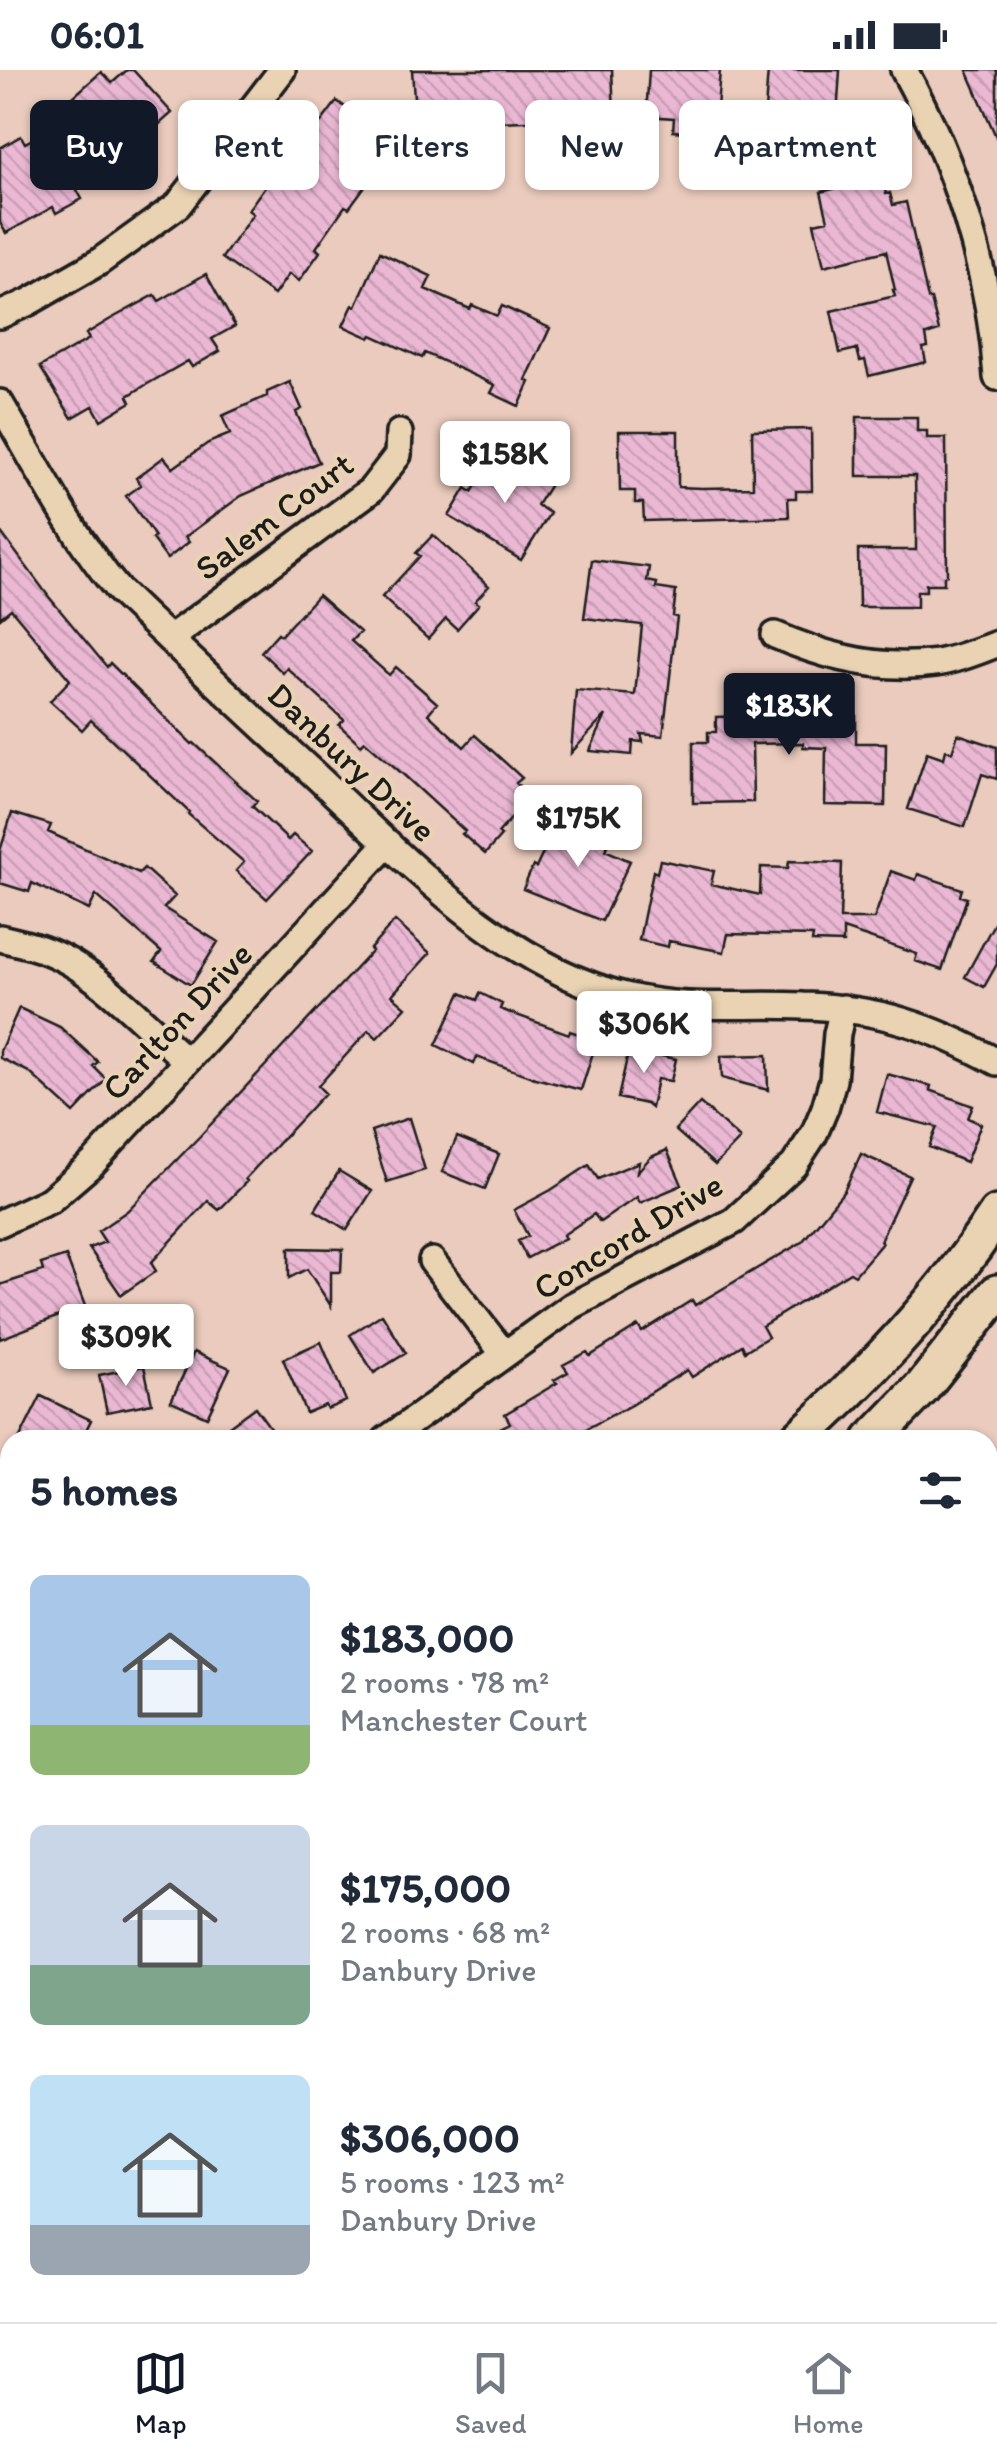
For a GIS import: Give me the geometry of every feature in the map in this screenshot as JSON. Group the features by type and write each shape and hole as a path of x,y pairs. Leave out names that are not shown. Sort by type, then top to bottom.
{"street":[{"path":"0,315 99,262 178,205 282,70"},
{"path":"904,70 946,157 966,218 989,312 997,377"},
{"name":"Danbury Drive","path":"0,403 72,526 118,590 388,843 490,930 554,968 628,997 675,1006 799,1005 880,1014 920,1025 997,1062"},
{"name":"Salem Court","path":"169,639 371,490 398,455 399,433"},
{"path":"775,634 824,654 897,666 938,662 997,644"},
{"name":"Carlton Drive","path":"0,1223 50,1200 93,1163 388,843"},
{"path":"0,938 32,946 77,967 187,1062"},
{"name":"Concord Drive","path":"400,1430 572,1306 734,1221 794,1165 826,1108 834,1080 842,1008"},
{"path":"807,1430 908,1328 997,1214"},
{"path":"432,1260 504,1354"},
{"path":"882,1430 922,1388 997,1293"}],"building":[{"path":"127,70 133,70 172,113 158,125 158,100 73,97 101,72 112,83"},
{"path":"412,70 612,70 613,100 525,100 525,121 505,122 505,100 414,100"},
{"path":"649,70 720,70 718,100 679,100 679,131 673,131 674,118 659,117 659,100 647,100"},
{"path":"768,70 840,70 838,100 766,100"},
{"path":"967,70 997,70 997,139"},
{"path":"339,103 339,190 362,190 349,208 345,206 299,281 289,274 274,295 222,258 253,214 248,210 262,190 319,190 319,125"},
{"path":"21,136 25,143 30,140 30,190 77,190 82,199 56,213 53,207 6,233 0,223 0,148"},
{"path":"885,190 893,205 906,202 939,331 926,335 926,362 869,376 857,349 840,353 831,311 895,296 895,290 886,251 824,266 814,223 828,220 821,192"},
{"path":"380,252 431,276 425,289 497,316 502,306 550,328 526,380 530,382 519,406 491,393 495,385 425,353 422,358 343,326"},
{"path":"206,274 235,326 212,339 220,351 192,367 188,361 144,386 128,396 131,402 101,420 93,406 72,418 40,367 89,339 86,334 109,320 155,295 159,301"},
{"path":"290,382 302,409 296,412 319,462 241,496 185,537 189,542 167,559 126,496 141,485 136,478 164,457 173,468 208,443 230,434 222,416"},
{"path":"857,417 917,417 917,431 927,431 927,438 946,438 947,575 944,584 926,584 926,591 917,591 917,607 859,607 858,550 916,550 916,528 915,476 857,476"},
{"path":"811,429 812,491 796,491 796,498 788,498 789,517 644,521 643,503 635,503 635,491 620,491 619,431 678,431 678,487 702,488 753,487 752,430"},
{"path":"498,451 551,483 537,505 550,513 521,560 449,516 466,488 472,492"},
{"path":"0,531 107,667 110,663 257,801 252,806 288,840 293,835 312,851 267,899 236,871 244,862 91,720 82,730 50,701 70,680 11,609 0,618"},
{"path":"433,535 489,586 457,629 446,619 428,639 382,597 420,556 416,553"},
{"path":"592,560 649,567 647,581 657,583 656,588 676,591 673,616 677,617 663,736 641,734 643,742 633,741 632,755 590,751 606,715 571,753 576,690 635,695 642,625 584,618"},
{"path":"318,595 360,632 351,641 389,675 396,667 437,703 428,714 464,747 475,735 522,778 516,783 531,797 498,833 501,836 485,854 406,777 365,741 361,745 339,725 344,720 287,668 283,673 261,652"},
{"path":"856,715 856,743 886,743 885,806 825,805 826,748 803,747 803,743 752,744 753,802 693,803 693,742 708,742 708,732 716,732 716,717"},
{"path":"958,734 997,747 997,779 982,774 965,827 908,809 927,752 944,758 946,750 952,752"},
{"path":"12,813 51,825 48,832 139,873 144,868 175,896 164,908 218,942 191,985 154,962 161,952 96,895 89,910 32,883 29,892 0,883 0,851"},
{"path":"561,815 611,838 605,850 630,861 602,921 523,889"},
{"path":"660,860 714,871 711,884 760,895 761,867 788,868 789,861 842,863 840,919 874,919 891,871 916,880 918,874 962,889 960,896 967,898 942,970 915,961 917,954 843,929 843,943 812,942 813,936 728,934 724,952 669,941 668,947 639,940 653,871 657,873"},
{"path":"997,918 997,964 984,987 965,977"},
{"path":"395,921 430,953 392,995 406,1007 377,1038 369,1030 318,1086 325,1093 247,1181 219,1210 208,1201 151,1263 156,1271 121,1295 89,1248 105,1242 98,1231 127,1211 200,1136 372,951"},
{"path":"461,993 477,1000 480,993 502,1004 500,1009 597,1040 581,1090 477,1057 474,1064 436,1045"},
{"path":"19,1008 60,1027 98,1062 93,1066 106,1079 74,1113 29,1072 0,1058"},
{"path":"629,1049 676,1059 671,1081 657,1079 651,1108 618,1098"},
{"path":"767,1055 768,1090 722,1078 721,1056"},
{"path":"887,1074 931,1086 930,1090 973,1106 968,1118 981,1124 966,1162 929,1147 937,1127 877,1112"},
{"path":"700,1103 740,1139 715,1165 675,1130"},
{"path":"409,1118 425,1170 387,1182 371,1131"},
{"path":"457,1137 499,1154 485,1189 442,1172"},
{"path":"667,1150 682,1185 640,1203 637,1197 600,1222 594,1214 563,1235 565,1238 527,1258 518,1241 528,1236 514,1210 589,1165 598,1179 639,1162 637,1172 651,1157"},
{"path":"861,1154 910,1176 882,1243 855,1275 850,1272 762,1326 768,1337 745,1351 742,1345 692,1377 687,1370 584,1430 496,1430 510,1423 505,1414 557,1383 554,1380 568,1372 563,1365 587,1352 590,1356 638,1326 642,1332 692,1300 695,1305 802,1242 844,1191"},
{"path":"339,1171 372,1191 347,1230 315,1210"},
{"path":"289,1248 344,1249 341,1272 331,1272 331,1306 307,1269 289,1278"},
{"path":"66,1256 85,1306 0,1339 0,1285 43,1271 41,1264"},
{"path":"382,1314 406,1353 374,1373 350,1335"},
{"path":"321,1342 346,1401 306,1413 283,1359"},
{"path":"194,1352 230,1368 207,1417 171,1401"},
{"path":"144,1366 152,1403 107,1412 99,1375"},
{"path":"41,1396 91,1420 86,1430 24,1430"},
{"path":"255,1407 272,1430 224,1430"}]}
